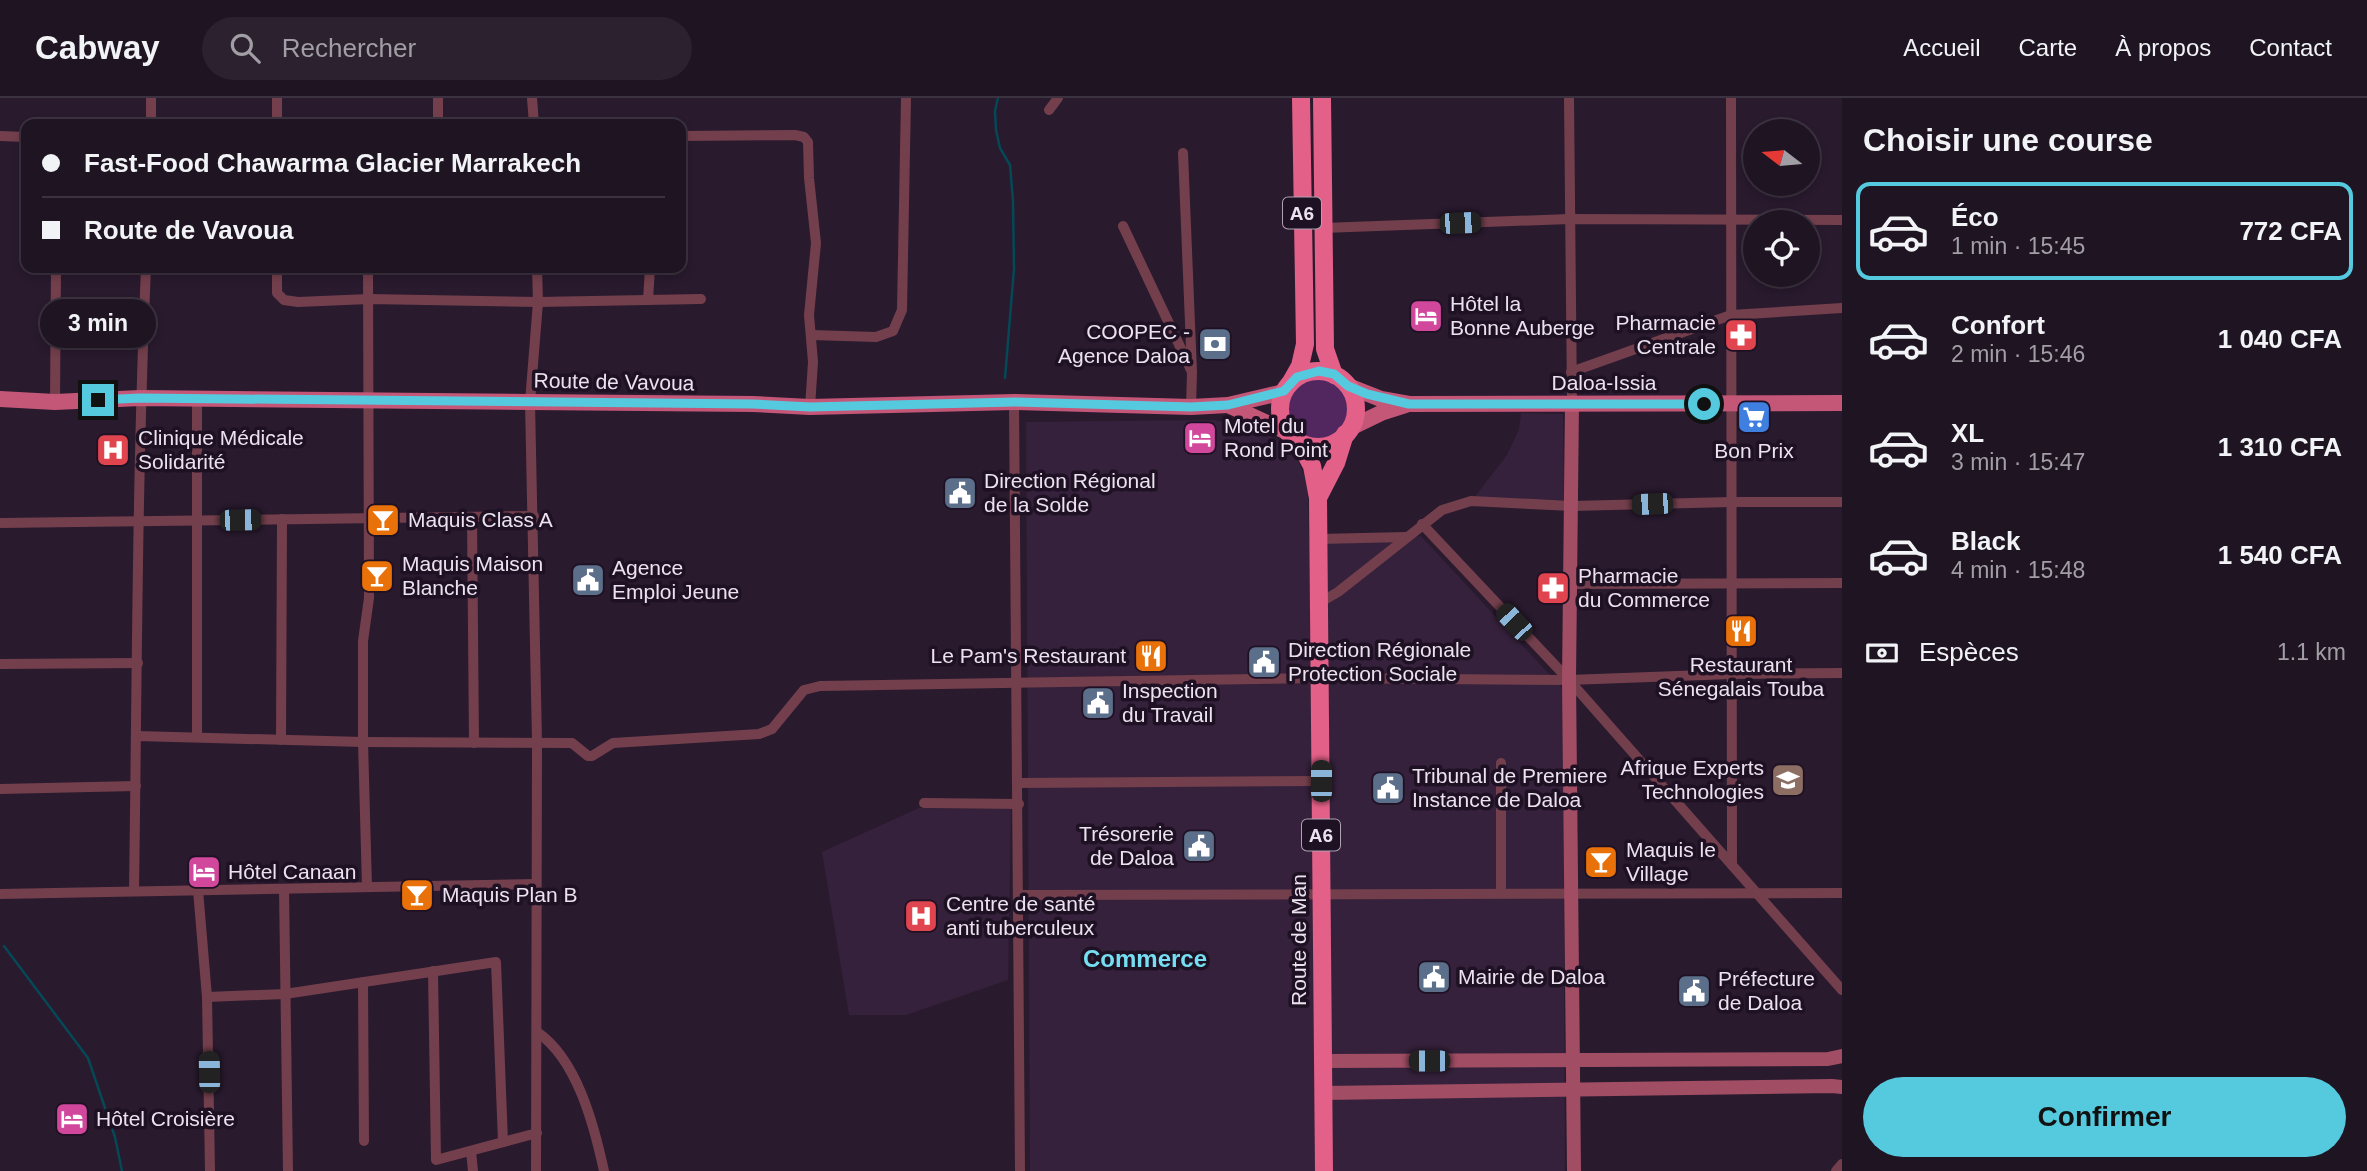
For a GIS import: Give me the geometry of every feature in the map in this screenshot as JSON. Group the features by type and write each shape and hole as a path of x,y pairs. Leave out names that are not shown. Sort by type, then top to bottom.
{"highway":[{"name":"A6","path":"1288,387 1300,366 1305,344 1301,98"},
{"name":"A6","path":"1322,98 1325,349 1341,380"},
{"path":"1312,371 1341,380 1352,394 1355,411 1347,431 1333,443 1319,446 1293,437 1280,412 1288,387 1312,371"},
{"name":"A6","path":"1318,498 1336,463 1347,431"},
{"name":"A6","path":"1293,437 1312,466 1318,498"},
{"name":"Route de Man","path":"1318,498 1325,539 1319,603 1324,1171"}],"main road":[{"path":"1341,380 1381,399 1409,404"},
{"name":"Route de Vavoua","path":"0,399 55,402 197,398 753,404 810,407 1014,402 1191,407 1228,405 1288,387"},
{"name":"Daloa-Issia","path":"1409,404 1842,403"},
{"path":"1347,431 1381,412 1409,404"},
{"path":"1228,405 1293,437"}],"street":[{"path":"151,98 151,119"},
{"path":"276,98 277,119"},
{"path":"438,98 438,119"},
{"path":"532,98 534,119"},
{"path":"811,335 876,337 893,331 902,310 906,98"},
{"path":"1049,110 1058,98"},
{"path":"1569,98 1572,403 1569,680 1574,1171"},
{"path":"1731,98 1732,865"},
{"path":"686,135 795,135 804,137 808,142 816,243 809,315 813,362 810,407"},
{"path":"0,136 21,136"},
{"path":"1183,153 1192,372 1191,407"},
{"path":"1323,228 1569,219 1842,220"},
{"path":"1123,226 1192,372"},
{"path":"55,402 56,273"},
{"path":"134,891 140,398 146,273"},
{"path":"277,273 277,293 284,300 298,302 369,299 538,302 701,299"},
{"path":"367,887 363,641 369,598 368,273"},
{"path":"537,273 538,302 530,402 537,742 537,1171"},
{"path":"648,300 650,273"},
{"path":"1571,372 1731,315 1842,308"},
{"path":"197,398 197,737"},
{"path":"1014,402 1020,1171"},
{"path":"1319,603 1338,592 1442,510 1471,502 1572,506 1842,502"},
{"path":"0,523 534,516"},
{"path":"472,517 474,743"},
{"path":"281,740 282,519"},
{"path":"1422,524 1569,680 1842,990"},
{"path":"1325,539 1406,537"},
{"path":"1571,584 1842,583"},
{"path":"0,664 138,663"},
{"path":"137,736 363,742 572,743 592,756 613,743 759,734 772,729 804,690 811,687 1320,678 1569,680 1731,674 1842,674"},
{"path":"1500,763 1501,893"},
{"path":"1018,783 1321,781"},
{"path":"0,789 136,786"},
{"path":"924,803 1018,804"},
{"path":"0,894 535,884"},
{"path":"284,889 288,1171"},
{"path":"198,890 207,997 210,1171"},
{"path":"1019,895 1842,893"},
{"path":"207,997 285,993 495,962 503,1142"},
{"path":"433,971 435,1158 438,1161 537,1133"},
{"path":"363,982 364,1141"},
{"path":"537,1032 549,1040 574,1076 598,1144 604,1171"},
{"path":"1322,1060 1828,1059 1842,1056"},
{"path":"1323,1093 1842,1087"},
{"path":"471,1151 473,1171"},
{"path":"1836,1171 1842,1164"}],"shaded area":[{"path":"1312,379 1324,379 1343,392 1348,409 1346,421 1335,434 1324,439 1312,439 1293,426 1288,415 1288,403 1301,384"},
{"path":"1521,413 1563,414 1564,500 1473,499 1507,455 1519,429"},
{"path":"1215,420 1264,433 1284,443 1296,457 1304,474 1308,494 1309,543 1393,541 1421,536 1563,689 1565,1171 1030,1171 1026,422"},
{"name":"Centre de santé anti tuberculeux","path":"919,808 1011,809 1008,980 906,1015 849,1015 822,852"}],"waterway":[{"path":"998,98 995,111 996,130 1000,148 1010,165 1013,201 1014,269 1005,378"},
{"path":"4,946 88,1058 115,1137 122,1171"}],"place":[{"name":"Hôtel la Bonne Auberge","path":"1426,316"},
{"name":"Pharmacie Centrale","path":"1741,335"},
{"name":"COOPEC - Agence Daloa","path":"1215,344"},
{"name":"Bon Prix","path":"1754,417"},
{"name":"Motel du Rond Point","path":"1200,438"},
{"name":"Clinique Médicale Solidarité","path":"113,450"},
{"name":"Direction Régional de la Solde","path":"960,493"},
{"name":"Maquis Class A","path":"383,520"},
{"name":"Maquis Maison Blanche","path":"377,576"},
{"name":"Agence Emploi Jeune","path":"588,580"},
{"name":"Pharmacie du Commerce","path":"1553,588"},
{"name":"Restaurant Sénegalais Touba","path":"1741,631"},
{"name":"Le Pam's Restaurant","path":"1151,656"},
{"name":"Direction Régionale Protection Sociale","path":"1264,662"},
{"name":"Inspection du Travail","path":"1098,703"},
{"name":"Afrique Experts Technologies","path":"1788,780"},
{"name":"Tribunal de Premiere Instance de Daloa","path":"1388,788"},
{"name":"Trésorerie de Daloa","path":"1199,846"},
{"name":"Maquis le Village","path":"1601,862"},
{"name":"Hôtel Canaan","path":"204,872"},
{"name":"Maquis Plan B","path":"417,895"},
{"name":"Centre de santé anti tuberculeux","path":"921,916"},
{"name":"Mairie de Daloa","path":"1434,977"},
{"name":"Préfecture de Daloa","path":"1694,991"},
{"name":"Hôtel Croisière","path":"72,1119"}],"district":[{"name":"Commerce","path":"1145,959"}],"route":[{"path":"98,400 140,398 558,402 810,407 1014,402 1191,407 1228,405 1284,391 1304,373 1319,371 1334,374 1348,386 1367,394 1409,404 1704,404"}]}
